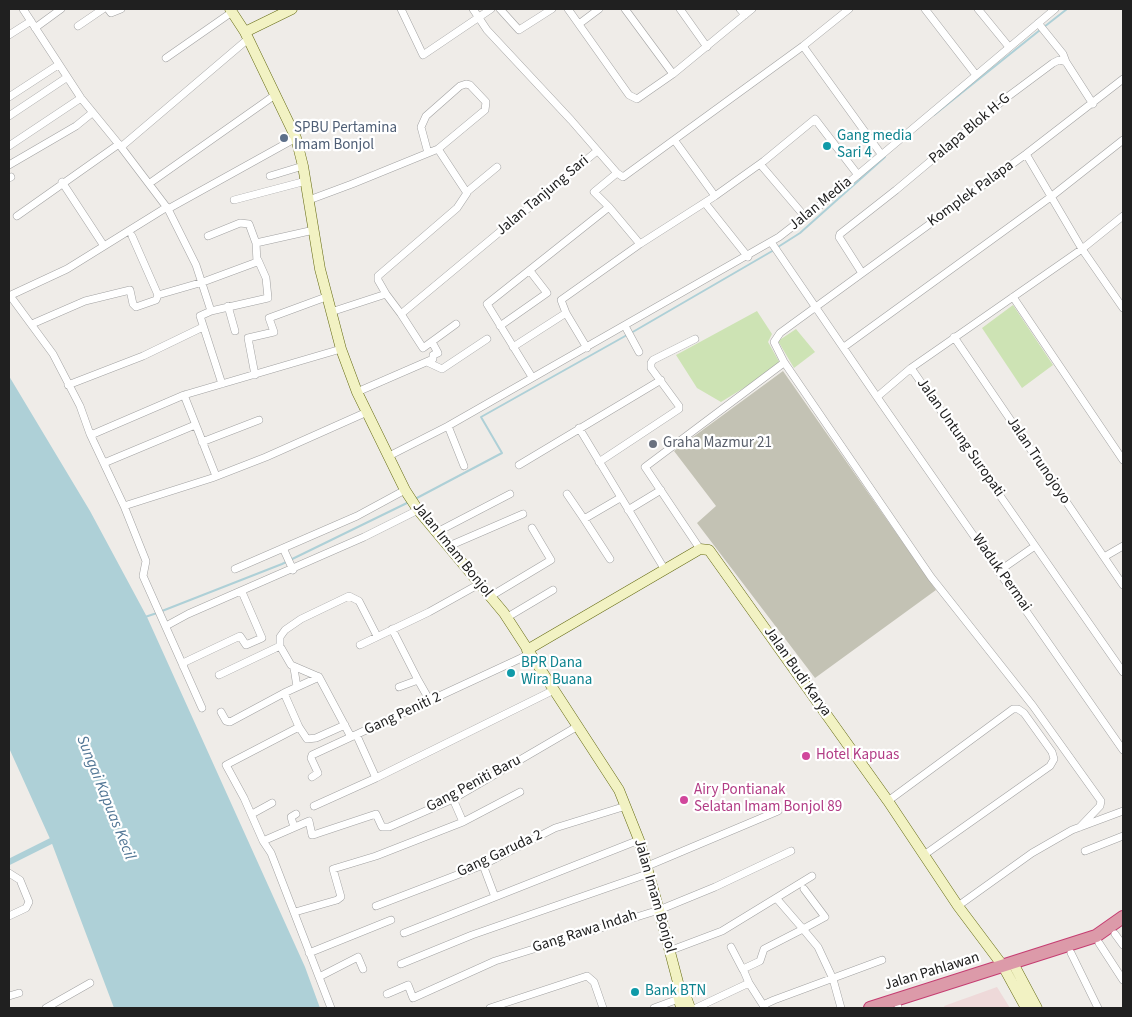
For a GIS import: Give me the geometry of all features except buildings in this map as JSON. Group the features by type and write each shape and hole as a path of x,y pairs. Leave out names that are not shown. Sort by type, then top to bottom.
{"highway":[{"path":"1011,968 1096,936 1123,917"},
{"path":"1011,968 1071,953 1100,943 1119,930"},
{"name":"Jalan Pahlawan","path":"897,1008 1011,968"},
{"name":"Jalan Pahlawan","path":"870,1008 1011,968"}],"main road":[{"path":"246,35 292,9"},
{"name":"Jalan Imam Bonjol","path":"231,10 246,35 296,138 306,181 326,297 356,392 406,492 417,509 491,596 610,775 626,806 639,840 682,999 690,1008"},
{"path":"529,652 700,549"},
{"name":"Jalan Budi Karya","path":"700,549 708,550 715,556 888,801 958,906 1011,968"},
{"path":"1011,968 1026,1008"},
{"path":"1011,968 1037,1008"}],"street":[{"path":"23,9 80,98 150,183 167,208 203,282 212,311"},
{"path":"9,35 33,25 61,9"},
{"path":"78,26 103,9"},
{"path":"108,9 113,13 121,9"},
{"path":"401,9 423,55 491,9"},
{"path":"472,9 486,30 572,120 596,151"},
{"path":"500,9 519,30 552,9"},
{"path":"568,9 633,98 641,98 707,47 743,12 752,9"},
{"path":"579,24 599,9"},
{"path":"625,9 673,74"},
{"path":"680,9 707,47"},
{"path":"640,244 594,192 617,173 621,176 626,176 803,46 849,9"},
{"path":"925,9 976,75"},
{"path":"978,9 1009,47"},
{"name":"Jalan Media","path":"389,456 448,426 772,243 806,218 1055,9"},
{"path":"166,58 231,10"},
{"path":"1038,23 1063,54 1066,62 1093,104"},
{"path":"17,216 62,182 120,146 246,35"},
{"path":"803,46 881,154"},
{"name":"Palapa Blok H-G","path":"862,273 839,236 1006,98 1056,61 1066,62"},
{"path":"9,97 58,65"},
{"path":"9,116 66,78"},
{"name":"Komplek Palapa","path":"1080,827 1100,806 1101,801 1033,706 931,577 775,347 774,342 777,335 817,308 1026,154 1123,80"},
{"path":"309,200 428,153 438,149 485,110 486,102 468,84 460,86 426,116 421,127 428,153"},
{"path":"150,183 275,95"},
{"path":"9,146 80,98"},
{"path":"9,166 76,126 92,113"},
{"path":"587,348 566,313 561,300 640,244 705,203 760,164 815,119 858,175"},
{"path":"202,708 143,576 146,562 126,505 104,463 80,406 53,354 10,297 55,276 167,208 296,138"},
{"path":"844,347 1052,196 1123,140"},
{"path":"674,141 715,196"},
{"path":"438,149 468,191"},
{"name":"Jalan Tanjung Sari","path":"401,314 596,151 617,173"},
{"path":"1026,154 1082,249 1123,308"},
{"path":"760,164 806,218"},
{"path":"270,176 303,166"},
{"path":"456,324 424,348 386,294 378,280 378,276 457,208 465,199 468,191 497,167"},
{"path":"234,200 306,181"},
{"path":"62,182 77,202 104,246"},
{"path":"705,203 748,256"},
{"path":"532,377 487,304 609,207"},
{"name":"Jalan Untung Suropati","path":"1123,216 1082,249 911,368 1123,672"},
{"path":"208,236 246,223 250,226 256,243 258,260 266,278 268,298 228,306 200,315 222,384"},
{"path":"256,243 314,230"},
{"path":"132,236 158,295"},
{"name":"Waduk Permai","path":"772,243 1123,750"},
{"path":"32,324 85,301 130,290 133,304 136,307 156,300 158,295 255,264 258,260"},
{"path":"500,326 547,293 530,271"},
{"path":"331,312 386,294"},
{"path":"256,375 248,338 274,332 269,318 326,297"},
{"path":"1013,297 1123,460"},
{"path":"228,306 236,331"},
{"path":"513,347 566,313"},
{"path":"68,385 143,356 203,327"},
{"path":"625,327 639,352"},
{"name":"Jalan Trunojoyo","path":"954,337 1123,585"},
{"path":"430,360 442,369 487,339"},
{"path":"599,462 679,409 651,368 652,361 695,339"},
{"path":"356,392 430,360 433,355 438,353 432,342"},
{"path":"91,435 184,395 341,349"},
{"path":"700,549 645,467 781,366"},
{"path":"877,397 911,368"},
{"path":"519,465 661,380"},
{"path":"184,395 216,476"},
{"path":"126,505 216,476 282,450 367,412"},
{"path":"202,442 259,420"},
{"path":"104,463 195,425"},
{"path":"448,426 464,466"},
{"path":"579,428 665,570"},
{"path":"628,510 661,490"},
{"path":"235,569 284,550 406,492"},
{"path":"436,532 510,494"},
{"path":"567,494 610,559"},
{"path":"584,519 620,498"},
{"path":"166,626 292,567 364,538 417,509"},
{"path":"449,546 523,514"},
{"path":"491,596 551,560 532,528"},
{"path":"999,571 1035,546"},
{"path":"1104,557 1123,546"},
{"path":"284,550 292,567"},
{"path":"360,645 481,583"},
{"path":"506,618 553,590"},
{"path":"183,666 185,662 240,636 246,644 262,638 242,592"},
{"path":"296,687 294,668 280,646 281,635 287,628 314,612 349,596 356,598 360,603 377,636"},
{"path":"392,630 430,702"},
{"path":"219,675 280,646"},
{"name":"Gang Peniti 2","path":"319,677 345,725 354,736 430,702 529,652"},
{"path":"294,668 319,677"},
{"path":"221,712 226,721 230,722 284,693 319,677"},
{"path":"399,687 418,680"},
{"path":"314,806 376,778 554,690"},
{"path":"284,693 303,735 310,739 345,725"},
{"path":"888,801 1013,709 1018,709 1024,713 1052,752 1054,759 1050,766 924,855"},
{"name":"Gang Peniti Baru","path":"294,827 309,822 312,835 376,814 382,827 389,827 453,799 578,726"},
{"path":"299,727 226,765 252,814 263,841 271,853 295,912 318,977 332,1008"},
{"path":"312,777 318,773 311,758 312,755 354,736 376,778"},
{"path":"295,912 341,897 333,869 376,856 463,822 520,792"},
{"path":"453,799 463,822"},
{"path":"252,814 272,803"},
{"name":"Gang Garuda 2","path":"376,906 483,865 555,828 626,806"},
{"path":"958,906 1032,853 1080,827 1123,810"},
{"path":"401,964 646,871 778,811"},
{"path":"263,841 294,827 290,817 296,814"},
{"path":"1085,851 1123,836"},
{"path":"404,933 639,840"},
{"name":"Gang Rawa Indah","path":"387,994 408,985 413,998 496,961 659,910 715,887 791,851"},
{"path":"483,865 495,897"},
{"path":"9,873 20,880 29,902 26,908 9,916"},
{"path":"669,951 714,935 777,899 812,876"},
{"path":"743,970 762,960 764,949 824,917 804,889"},
{"path":"777,899 818,947 833,979 841,1008"},
{"path":"309,953 392,920"},
{"path":"1119,930 1123,945"},
{"path":"1100,943 1123,980"},
{"path":"731,946 749,983 764,1007 882,960"},
{"path":"1071,953 1098,1008"},
{"path":"318,977 358,957 363,969"},
{"path":"490,1008 587,976 594,982 603,1008"},
{"path":"46,1008 90,983"},
{"path":"696,1008 749,983"},
{"path":"9,996 19,993"},
{"path":"654,1008 682,999"}],"shaded area":[{"path":"783,371 936,590 815,678 697,523 716,506 674,451"},
{"path":"997,987 1010,1008 945,1008 944,1006"}],"green space":[{"path":"1013,305 1053,365 1022,388 982,328"},
{"path":"757,311 772,334 768,342 781,365 721,402 697,388 676,355"},
{"path":"796,329 815,352 794,368 778,341"}],"water":[{"name":"Sungai Kapuas Kecil","path":"9,376 90,511 147,617 305,967 320,1008 114,1008 51,841 9,748"}],"waterway":[{"path":"1044,27 1067,9"},
{"path":"934,115 1040,30"},
{"path":"778,247 800,233 885,157"},
{"path":"631,333 774,250"},
{"path":"415,499 502,453 481,417 627,335"},
{"path":"162,611 282,564 409,502"},
{"path":"145,617 157,613"},
{"path":"9,862 51,841"}],"place":[{"name":"SPBU Pertamina Imam Bonjol","path":"284,138"},
{"name":"Gang media Sari 4","path":"827,146"},
{"name":"Graha Mazmur 21","path":"653,444"},
{"name":"BPR Dana Wira Buana","path":"511,673"},
{"name":"Hotel Kapuas","path":"806,756"},
{"name":"Airy Pontianak Selatan Imam Bonjol 89","path":"684,800"},
{"name":"Bank BTN","path":"635,992"}]}
